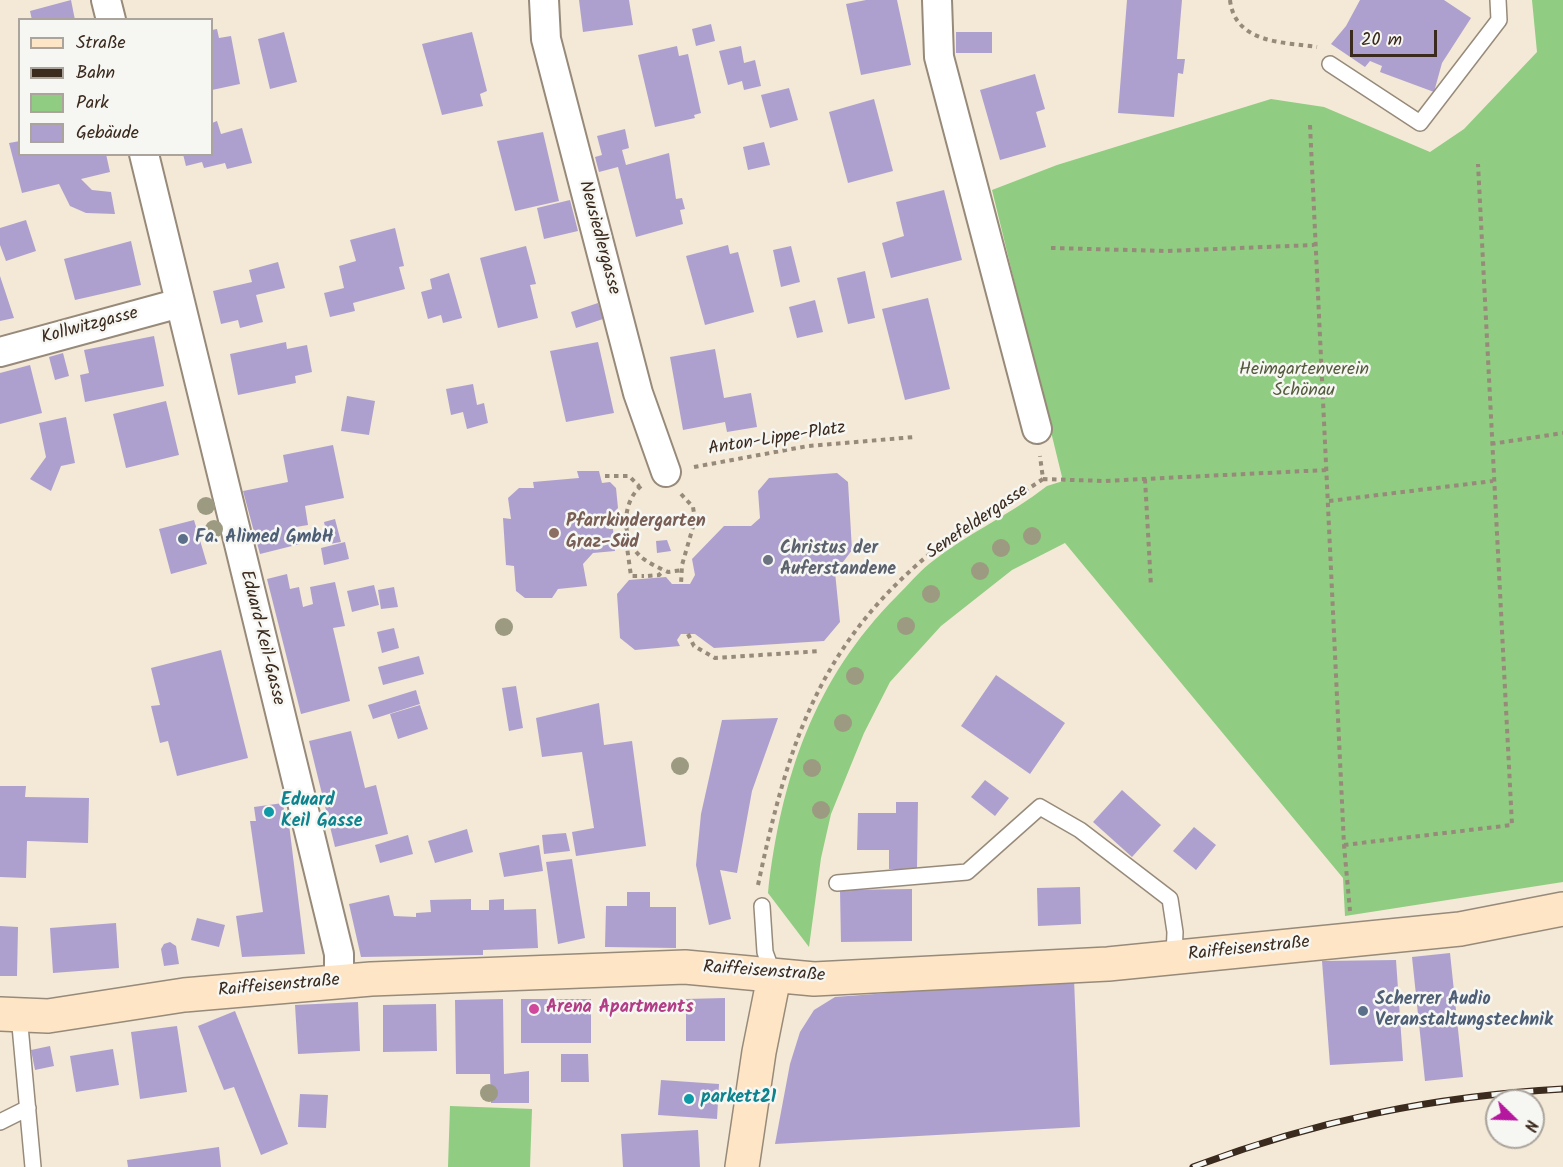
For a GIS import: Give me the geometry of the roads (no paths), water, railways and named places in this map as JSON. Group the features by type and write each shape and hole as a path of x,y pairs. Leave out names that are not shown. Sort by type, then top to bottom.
{"street":[{"path":"106,0 110,18"},
{"name":"Neusiedlergasse","path":"544,0 546,39 638,393 658,479"},
{"path":"937,0 939,57 1037,429"},
{"name":"Eduard-Keil-Gasse","path":"144,156 339,954 339,982"},
{"name":"Kollwitzgasse","path":"0,352 180,303"},
{"name":"Raiffeisenstraße","path":"10,1015 48,1016 184,995 339,982 685,967 814,979 1097,964 1460,929 1563,909"},
{"path":"742,1167 759,1052 774,977"}],"lane":[{"path":"1330,64 1420,123 1499,20 1498,0"},
{"path":"837,883 967,872 1040,807 1080,830 1170,899 1175,932 1174,957"},
{"path":"762,906 765,952 774,977"},
{"path":"10,1015 28,1108 33,1167"},
{"path":"0,1122 28,1108"}],"railway":[{"path":"1193,1167 1284,1136 1375,1113 1468,1098 1563,1089"}],"place":[{"name":"Pfarrkindergarten Graz-Süd","path":"554,533"},
{"name":"Fa. Alimed GmbH","path":"183,539"},
{"name":"Christus der Auferstandene","path":"768,560"},
{"name":"Eduard Keil Gasse","path":"269,812"},
{"name":"Arena Apartments","path":"534,1009"},
{"name":"Scherrer Audio Veranstaltungstechnik","path":"1363,1011"},
{"name":"parkett21","path":"689,1099"}],"park label":[{"name":"Heimgartenverein Schönau","path":"1304,382"}]}
